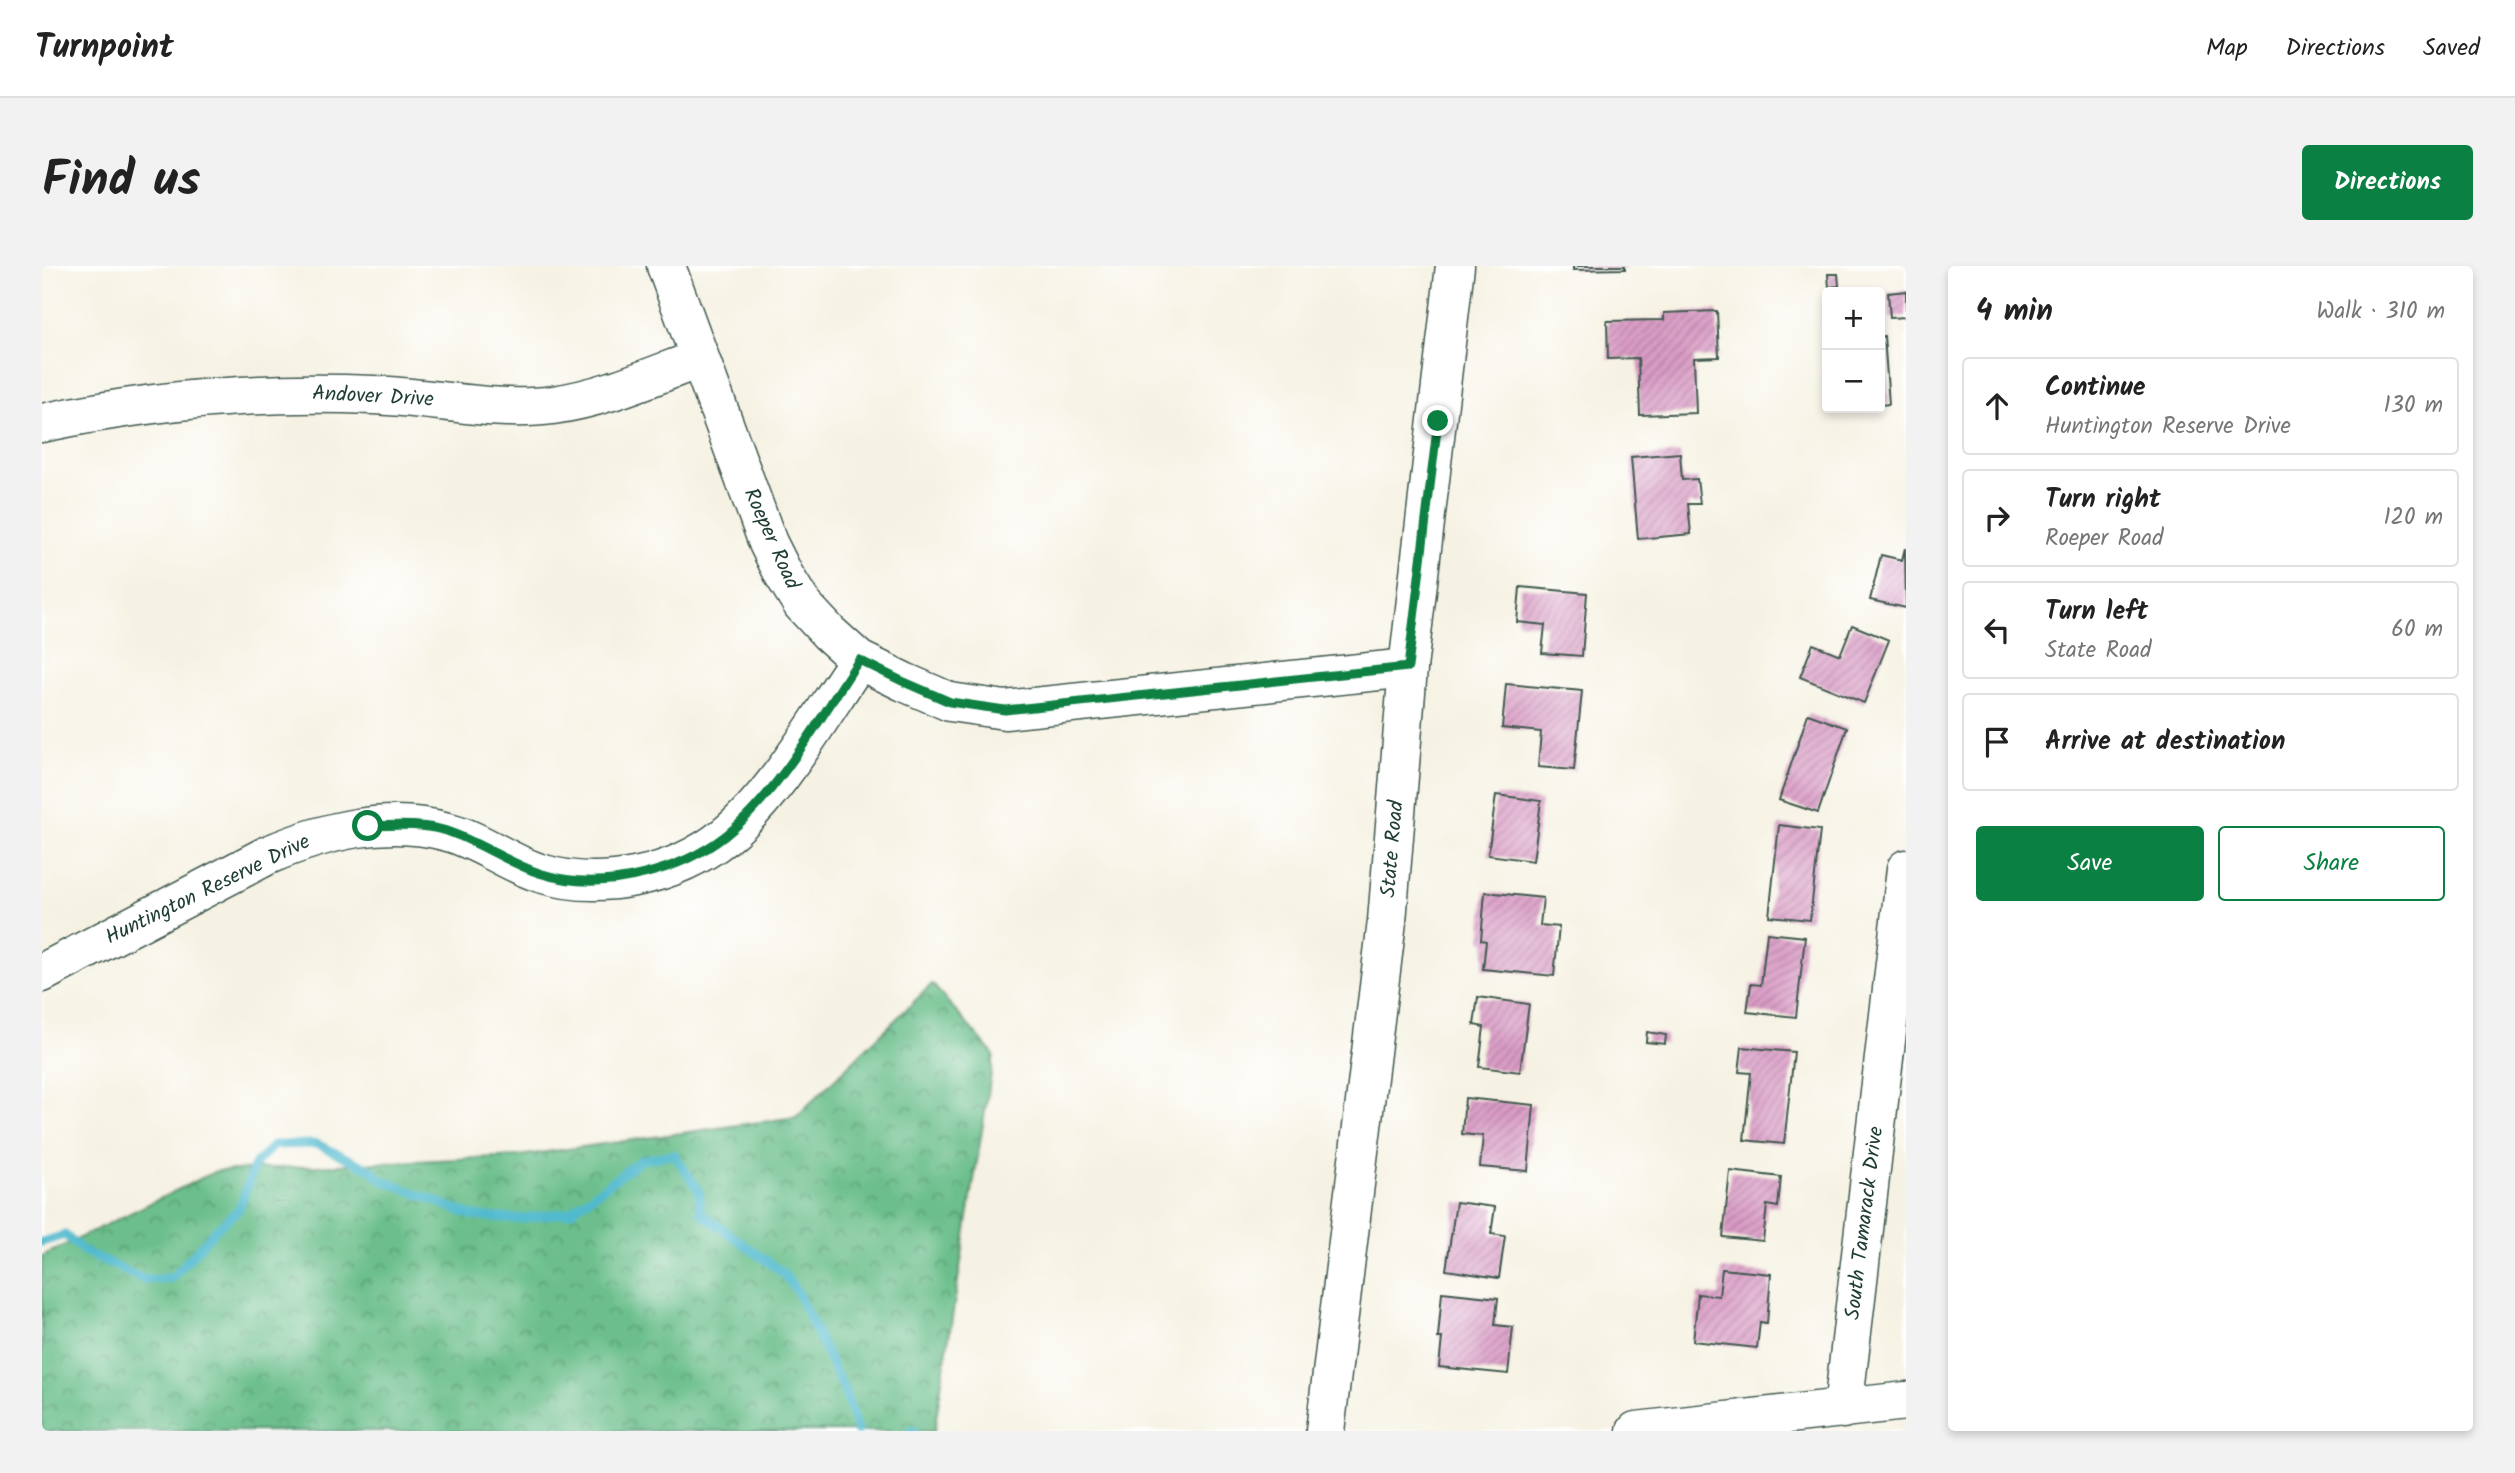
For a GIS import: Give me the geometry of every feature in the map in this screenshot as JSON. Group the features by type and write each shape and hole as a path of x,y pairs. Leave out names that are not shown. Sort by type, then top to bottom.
{"street":[{"name":"Roeper Road","path":"666,266 768,543 802,604 859,660 950,702 1005,710 1408,667"},
{"name":"State Road","path":"1325,1431 1387,921 1408,667 1455,266"},
{"name":"Andover Drive","path":"42,423 156,404 294,392 377,395 510,406 552,405 597,396 699,359"},
{"name":"Huntington Reserve Drive","path":"42,973 268,855 304,840 368,826 399,825 450,832 538,873 566,879 627,879 659,870 693,855 724,836 752,810 775,783 859,660"},
{"name":"South Tamarack Drive","path":"1843,1409 1906,869"},
{"path":"1636,1431 1906,1401"}],"green space":[{"path":"932,984 994,1055 934,1431 42,1431 42,1256 216,1171 518,1156 796,1117"}],"building":[{"path":"1573,266 1625,266 1625,269 1573,270"},
{"path":"1828,274 1838,274 1839,286 1829,287"},
{"path":"1906,291 1906,317 1890,318 1888,293"},
{"path":"1717,311 1719,357 1694,358 1696,413 1640,415 1638,358 1608,359 1607,321 1664,320 1664,313"},
{"path":"1885,350 1889,404 1885,404"},
{"path":"1680,453 1682,480 1697,479 1700,504 1688,504 1691,534 1638,539 1631,457"},
{"path":"1905,548 1906,608 1870,600 1881,555 1902,560"},
{"path":"1520,587 1587,593 1582,656 1542,653 1545,625 1517,622"},
{"path":"1852,625 1889,640 1864,703 1800,677 1813,644 1840,655"},
{"path":"1506,684 1582,691 1574,770 1538,767 1541,732 1502,728"},
{"path":"1808,714 1847,728 1818,813 1779,800"},
{"path":"1496,795 1541,801 1533,861 1488,855"},
{"path":"1779,825 1820,830 1810,920 1769,916"},
{"path":"1485,892 1543,898 1540,925 1559,927 1554,976 1483,969 1486,941 1481,940"},
{"path":"1767,933 1805,937 1796,1017 1747,1012 1751,984 1761,985"},
{"path":"1478,997 1529,1004 1520,1072 1479,1067 1484,1027 1474,1025"},
{"path":"1647,1032 1666,1035 1665,1044 1646,1042"},
{"path":"1742,1047 1794,1052 1784,1144 1744,1140 1751,1073 1739,1072"},
{"path":"1465,1098 1534,1105 1528,1171 1480,1167 1483,1136 1462,1134"},
{"path":"1730,1171 1781,1177 1778,1207 1767,1205 1763,1241 1723,1237"},
{"path":"1456,1202 1495,1207 1491,1234 1505,1236 1499,1278 1446,1270"},
{"path":"1722,1269 1771,1274 1767,1323 1760,1322 1757,1348 1693,1341 1698,1294 1719,1296"},
{"path":"1442,1292 1498,1298 1495,1325 1513,1327 1508,1374 1439,1367 1442,1338 1438,1338"}],"waterway":[{"path":"42,1242 65,1235 83,1251 145,1280 172,1278 216,1229 239,1209 255,1164 274,1145 317,1144 372,1170 380,1179 473,1216 518,1219 570,1212 641,1160 674,1154 699,1191 701,1213 782,1272 796,1290 845,1392 857,1431"}],"route":[{"path":"368,826 399,825 450,832 538,873 566,879 627,879 659,870 693,855 724,836 752,810 775,783 859,660 950,702 1005,710 1408,667 1438,421"}]}
